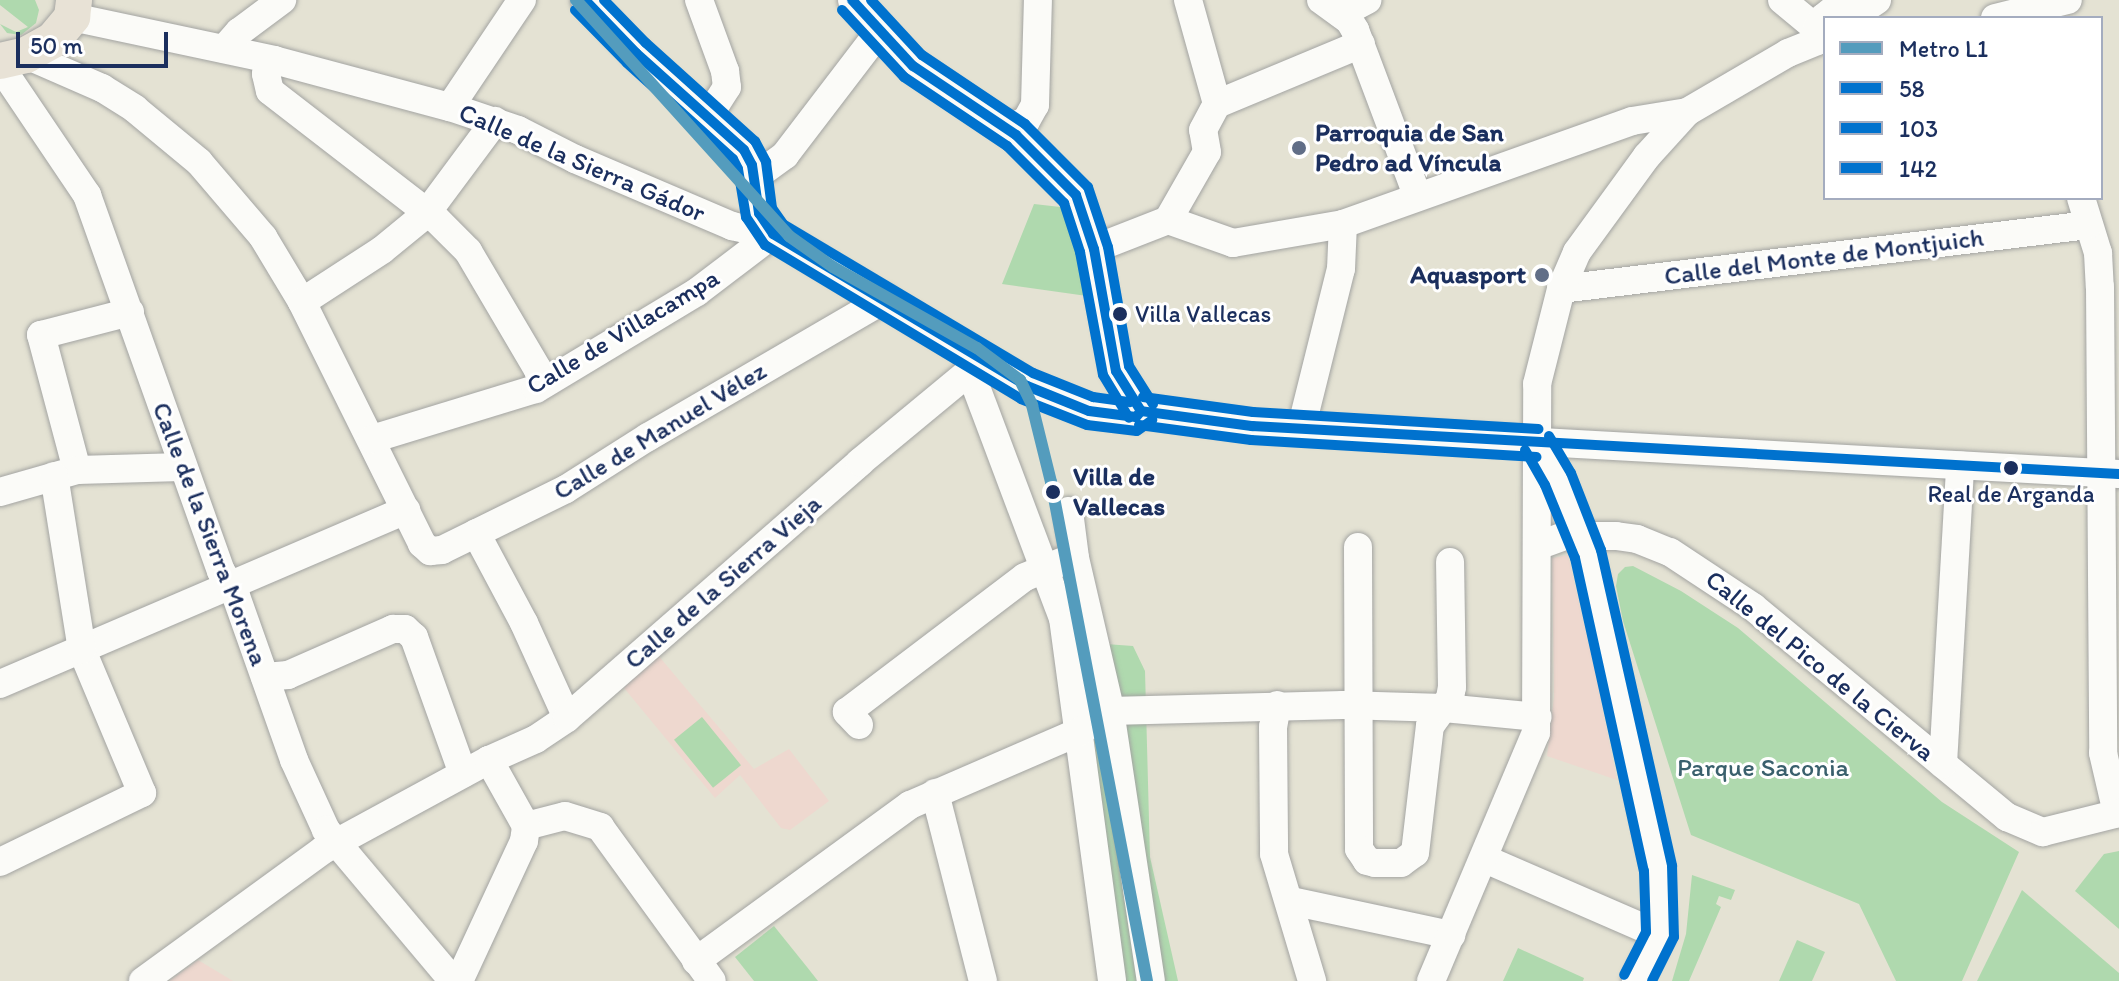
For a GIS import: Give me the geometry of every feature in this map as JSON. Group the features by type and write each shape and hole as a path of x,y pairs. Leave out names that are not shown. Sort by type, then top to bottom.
{"main road":[{"path":"9,61 53,40 73,8"}],"street":[{"path":"224,49 239,32 282,0"},
{"path":"450,107 522,0"},
{"path":"585,0 744,150 755,177 768,228"},
{"path":"699,0 725,71 727,87 716,104 700,110"},
{"path":"852,0 887,40 936,83 1007,128 1069,186 1083,208 1094,249 1120,383 1141,411"},
{"path":"1007,128 1026,121 1033,113 1038,0"},
{"path":"1188,0 1217,104"},
{"path":"1331,7 1367,0"},
{"path":"1431,981 1532,749 1538,717 1537,443 1541,357 1561,289 1577,252 1647,156 1687,112 1788,53 1819,40 1782,0"},
{"path":"2011,16 2036,13 2068,0"},
{"path":"1828,16 1830,11 1860,4"},
{"path":"1331,7 1349,20 1361,44 1417,195"},
{"name":"Calle de la Sierra Gádor","path":"73,8 495,121 732,226 768,228 885,299 970,360 1089,411 1136,417 1141,411 1301,429 2110,474"},
{"path":"755,177 785,155 873,40 887,40"},
{"path":"1094,249 1168,220 1207,152 1203,130 1217,104 1361,44"},
{"path":"274,60 266,74 270,91 468,251 538,370 542,383"},
{"path":"0,684 406,510 302,302 263,237 199,162 135,109 102,88 9,61"},
{"name":"Calle de la Sierra Morena","path":"9,61 87,195 221,571 231,586 294,760 334,843 456,981"},
{"path":"1168,220 1233,243 1343,224 1417,195 1632,121 1687,112"},
{"path":"302,302 382,250 426,214 495,121"},
{"path":"2085,211 2109,251 2110,474 2103,753 2118,813"},
{"name":"Calle del Monte de Montjuich","path":"1561,289 2085,211"},
{"path":"1301,429 1341,269 1343,224"},
{"name":"Calle de Villacampa","path":"372,439 536,389 697,292 768,228"},
{"name":"Calle de Manuel Vélez","path":"406,510 422,544 430,551 442,550 566,489 648,437 885,299"},
{"path":"0,862 142,793 82,650 66,473 41,335 130,312"},
{"path":"1071,401 1087,397 1107,381 1114,357"},
{"path":"970,360 1063,618 1112,981"},
{"name":"Calle de la Sierra Vieja","path":"143,981 334,843 489,760 536,739 567,718 860,462 970,360"},
{"path":"1537,443 1554,471 1581,535 1644,795 1660,888 1660,935 1636,981"},
{"path":"1943,764 1960,465"},
{"path":"0,492 66,473 182,467"},
{"path":"1069,511 1075,558 1110,711 1151,981"},
{"path":"476,533 524,623 567,718"},
{"name":"Calle del Pico de la Cierva","path":"1537,546 1548,540 1581,535 1637,539 1670,552 1753,607 2007,817 2043,832 2118,813"},
{"path":"1358,547 1359,849 1362,856 1375,863 1401,863 1415,853 1430,726 1444,708 1452,687 1450,562"},
{"path":"859,725 847,712 1025,577 1075,558"},
{"path":"265,677 288,675 393,629 405,629 414,637 463,774"},
{"path":"1277,705 1273,727 1274,854 1291,901 1312,981"},
{"path":"456,981 525,834 565,816 600,827 702,974 910,805 1079,732 1110,711 1358,705 1444,708 1538,717"},
{"path":"489,760 525,834"},
{"path":"935,793 983,981"},
{"path":"1485,859 1660,935"},
{"path":"1291,901 1451,935"}],"shaded area":[{"path":"1568,555 1617,780 1547,756 1554,697 1552,558"},
{"path":"657,654 754,769 789,749 829,801 790,830 781,828 740,775 715,798 624,688"},
{"path":"198,960 233,981 169,981"}],"green space":[{"path":"0,0 35,0 39,10 36,23 21,35 7,33 0,24 16,32 28,27 0,5"},
{"path":"1034,204 1078,209 1094,297 1002,284"},
{"name":"Parque Saconia","path":"1633,566 1681,591 1738,628 1942,802 2019,852 1962,981 1896,981 1859,904 1691,835 1623,621 1616,586 1618,574 1625,567"},
{"path":"1078,642 1133,646 1145,671 1150,857 1178,981 1112,981"},
{"path":"702,717 741,765 713,788 674,740"},
{"path":"2119,851 2119,929 2075,891 2104,854"},
{"path":"1692,875 1735,890 1731,900 1719,896 1716,904 1721,907 1689,981 1672,981 1686,934"},
{"path":"2022,890 2119,973 2119,981 1977,981"},
{"path":"774,926 818,981 754,981 735,957"},
{"path":"1797,940 1825,952 1812,981 1779,981"},
{"path":"1518,948 1584,978 1583,981 1503,981"}],"metro line":[{"name":"L1","path":"576,0 789,236 833,267 977,348 1020,380 1032,405 1051,482 1147,981"}],"transit line":[{"name":"58","path":"585,0 636,53 744,150 752,165 759,213 773,234 1027,386 1089,411 1136,417 1141,411"},
{"name":"142","path":"604,0 646,43 755,141 766,162 772,208 783,224 1033,373 1093,397 1130,402"},
{"name":"58","path":"852,0 913,66 1016,135 1076,195 1094,249 1116,371 1141,411"},
{"name":"142","path":"871,0 922,55 1025,124 1088,187 1108,247 1129,366 1153,404"},
{"name":"103","path":"575,10 627,63 733,159 738,169 746,217 765,245 1021,399 1087,425 1137,431 1152,420"},
{"name":"103","path":"842,10 904,77 1007,146 1064,203 1080,252 1103,375 1129,418"},
{"name":"142","path":"1143,397 1253,412 1538,429"},
{"name":"58","path":"1141,411 1252,426 2119,474"},
{"name":"103","path":"1139,425 1251,440 1536,457"},
{"name":"142","path":"1549,436 1571,473 1601,550 1672,866 1674,937 1652,981"},
{"name":"103","path":"1525,450 1545,485 1575,558 1644,871 1646,932 1624,975"}],"place":[{"name":"Parroquia de San Pedro ad Víncula","path":"1299,148"},
{"name":"Aquasport","path":"1542,275"},
{"name":"Villa Vallecas","path":"1120,314"},
{"name":"Real de Arganda","path":"2011,468"},
{"name":"Villa de Vallecas","path":"1053,492"}]}
